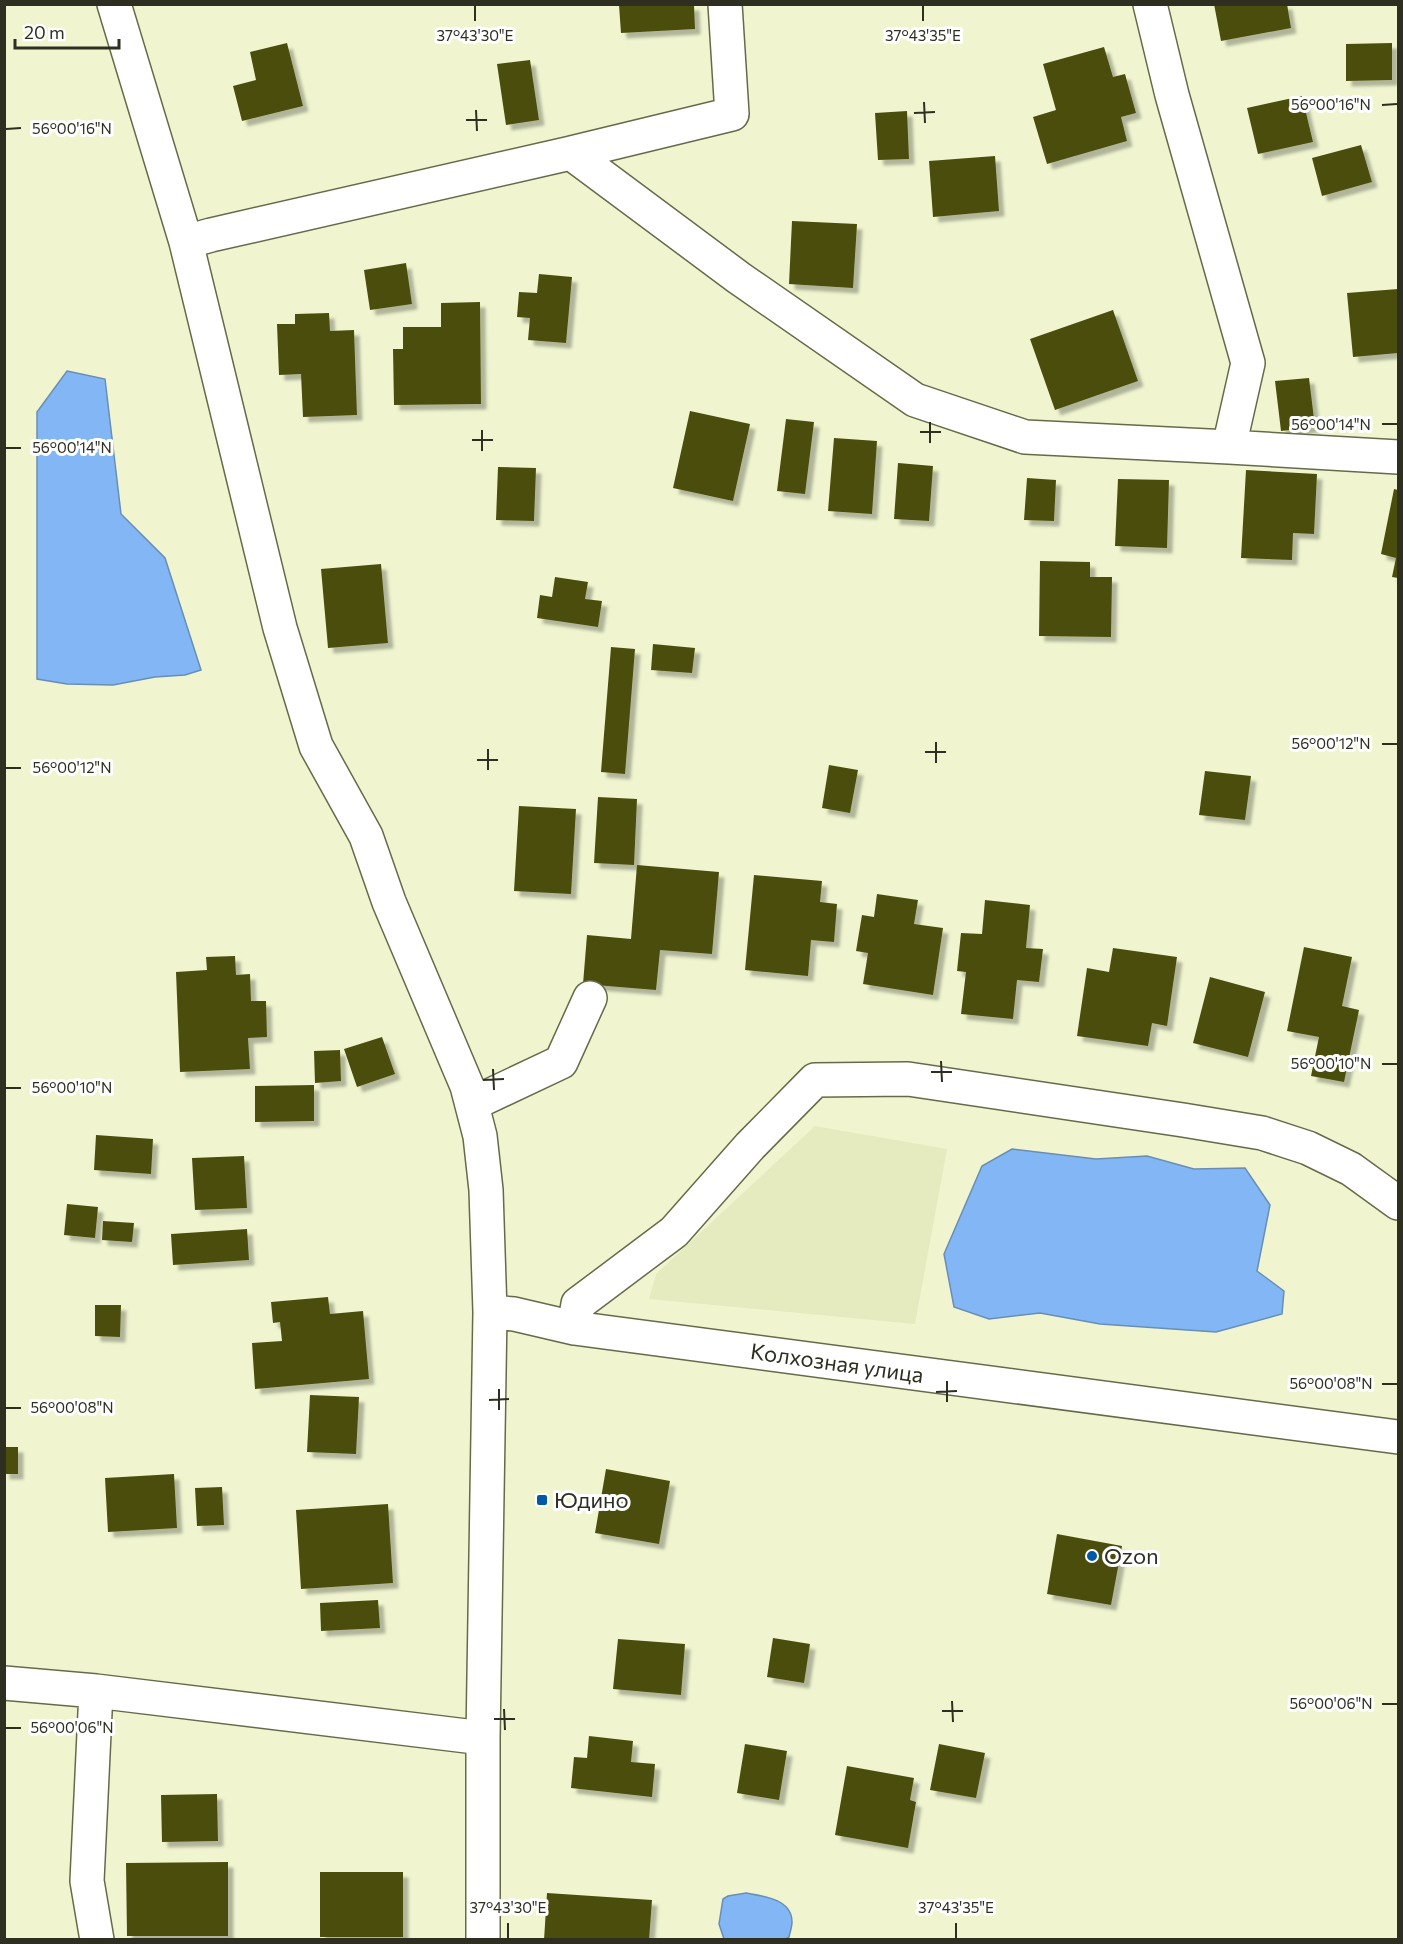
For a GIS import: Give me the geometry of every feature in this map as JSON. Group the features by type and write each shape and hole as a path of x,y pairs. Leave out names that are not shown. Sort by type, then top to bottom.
{"street":[{"path":"114,4 186,242 280,628 316,746 366,836 389,902 467,1086 480,1136 486,1190 490,1312 483,1738 483,1940"},
{"path":"186,242 732,114 725,4"},
{"path":"1150,4 1172,95 1248,363 1228,447"},
{"path":"571,153 739,278 915,400 1025,437 1398,457"},
{"path":"472,1104 561,1062 590,998"},
{"path":"574,1328 578,1304 674,1232 750,1146 815,1080 908,1079 1262,1133 1308,1148 1350,1169 1398,1203"},
{"name":"Колхозная улица","path":"490,1312 514,1314 574,1328 1398,1437"},
{"path":"4,1683 483,1738"},
{"path":"96,1692 87,1881 97,1940"}],"shaded area":[{"path":"815,1126 947,1149 915,1324 649,1299 656,1274"}],"water":[{"path":"67,371 105,379 121,514 165,558 201,670 185,675 155,677 113,685 67,684 37,679 37,412"},
{"path":"1012,1149 1096,1159 1147,1156 1194,1169 1245,1168 1270,1205 1257,1271 1284,1291 1282,1314 1216,1332 1100,1324 1040,1313 989,1319 954,1307 944,1254 982,1166"},
{"path":"746,1893 775,1900 787,1908 792,1922 789,1937 784,1940 724,1939 719,1924 723,1899"}],"building":[{"path":"1214,4 1287,4 1291,28 1221,41"},
{"path":"619,5 694,5 695,29 621,33"},
{"path":"287,43 303,106 242,121 233,86 256,80 250,52"},
{"path":"1392,43 1392,80 1346,81 1346,44"},
{"path":"1104,47 1113,77 1125,74 1136,113 1121,117 1127,141 1047,164 1033,117 1056,110 1043,64"},
{"path":"530,60 539,120 506,125 497,64"},
{"path":"1302,96 1313,142 1258,154 1247,108"},
{"path":"907,111 909,159 878,160 875,113"},
{"path":"1361,145 1372,182 1322,196 1312,158"},
{"path":"995,156 999,211 933,217 929,161"},
{"path":"792,221 857,224 853,288 789,284"},
{"path":"406,263 412,304 370,310 364,270"},
{"path":"539,274 572,277 566,343 528,340 530,318 517,317 519,292 537,293"},
{"path":"1398,289 1398,353 1353,357 1347,293"},
{"path":"480,302 481,404 394,405 393,349 403,349 403,327 441,327 441,303"},
{"path":"1113,310 1138,381 1055,410 1030,339"},
{"path":"329,313 330,331 354,330 357,415 303,417 301,374 279,375 277,324 295,324 295,314"},
{"path":"1309,378 1315,427 1281,431 1275,381"},
{"path":"690,411 750,424 733,501 673,488"},
{"path":"786,419 814,422 805,494 777,491"},
{"path":"834,438 877,441 872,514 828,511"},
{"path":"898,463 933,466 929,521 894,519"},
{"path":"498,467 536,468 534,521 496,520"},
{"path":"1246,470 1317,474 1314,534 1293,533 1292,560 1241,558"},
{"path":"1027,478 1056,480 1054,521 1024,520"},
{"path":"1118,479 1169,480 1167,548 1115,546"},
{"path":"1394,489 1398,490 1398,578 1392,577 1396,558 1381,554"},
{"path":"1040,561 1090,562 1090,577 1112,577 1111,637 1039,636"},
{"path":"381,564 388,643 328,648 321,569"},
{"path":"555,577 588,582 585,599 602,601 598,627 537,618 540,595 552,597"},
{"path":"653,644 695,648 692,673 651,670"},
{"path":"611,647 635,649 625,774 601,772"},
{"path":"829,765 858,770 850,813 822,808"},
{"path":"1205,771 1251,776 1245,820 1199,815"},
{"path":"598,797 637,799 634,865 594,863"},
{"path":"519,806 576,809 571,894 514,891"},
{"path":"637,865 719,872 712,954 660,950 656,990 583,984 587,935 631,939"},
{"path":"754,875 822,881 820,902 837,904 834,942 811,940 808,976 745,970"},
{"path":"877,894 918,900 914,924 943,928 933,995 863,984 868,953 856,951 862,915 874,917"},
{"path":"985,900 1030,905 1026,948 1043,949 1039,982 1017,980 1013,1019 961,1014 966,972 957,971 961,933 982,934"},
{"path":"1304,947 1352,957 1342,1006 1359,1010 1344,1082 1311,1076 1319,1037 1287,1031"},
{"path":"1113,948 1177,957 1167,1026 1152,1023 1148,1046 1077,1036 1087,968 1109,972"},
{"path":"235,956 236,975 250,974 251,1001 266,1001 267,1037 248,1038 250,1069 180,1072 176,972 207,970 206,957"},
{"path":"1210,977 1265,992 1248,1057 1193,1043"},
{"path":"382,1037 395,1074 357,1087 344,1049"},
{"path":"340,1050 341,1081 315,1083 314,1051"},
{"path":"314,1085 314,1121 255,1122 255,1086"},
{"path":"96,1135 153,1139 151,1174 94,1170"},
{"path":"244,1156 247,1208 195,1210 192,1158"},
{"path":"67,1204 98,1207 95,1238 64,1235"},
{"path":"103,1221 134,1223 132,1242 102,1240"},
{"path":"247,1229 249,1260 173,1265 171,1234"},
{"path":"328,1297 330,1314 363,1311 369,1379 255,1389 252,1343 282,1341 280,1322 273,1323 271,1302"},
{"path":"95,1305 121,1305 120,1337 95,1336"},
{"path":"310,1395 359,1397 356,1454 307,1452"},
{"path":"4,1447 18,1447 18,1474 4,1474"},
{"path":"606,1469 670,1481 659,1544 595,1533"},
{"path":"174,1474 177,1528 108,1532 105,1478"},
{"path":"222,1487 224,1525 197,1526 195,1488"},
{"path":"388,1504 393,1583 301,1589 296,1510"},
{"path":"1057,1534 1122,1546 1111,1605 1047,1594"},
{"path":"378,1600 380,1628 321,1631 320,1603"},
{"path":"773,1638 810,1644 804,1683 767,1677"},
{"path":"618,1639 685,1644 681,1695 613,1689"},
{"path":"589,1736 633,1741 631,1762 655,1764 652,1797 571,1788 574,1757 587,1758"},
{"path":"745,1744 787,1751 779,1800 737,1793"},
{"path":"939,1744 985,1753 976,1798 930,1790"},
{"path":"847,1766 914,1778 910,1800 916,1802 908,1848 835,1835"},
{"path":"217,1794 218,1841 162,1842 161,1795"},
{"path":"228,1862 228,1936 127,1936 126,1863"},
{"path":"320,1872 403,1872 403,1937 320,1937"},
{"path":"547,1893 652,1900 649,1940 544,1940"}],"place":[{"name":"Юдино","path":"542,1500"},
{"name":"Ozon","path":"1092,1556"}]}
